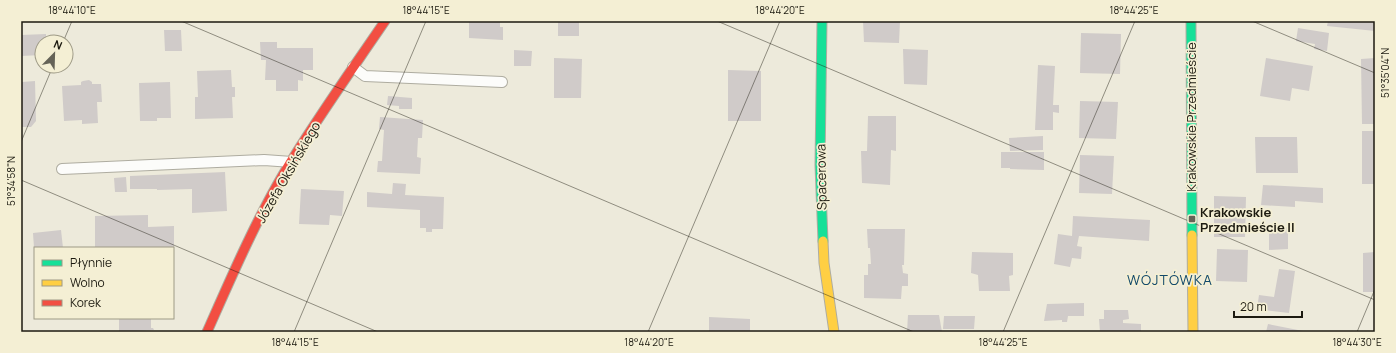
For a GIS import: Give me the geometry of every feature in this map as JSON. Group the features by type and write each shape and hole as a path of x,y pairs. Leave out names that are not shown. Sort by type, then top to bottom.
{"street":[{"name":"Józefa Oksińskiego","path":"207,332 236,266 271,197 306,139 385,21"},
{"name":"Spacerowa","path":"822,21 820,165 824,263 834,332"},
{"name":"Krakowskie Przedmieście","path":"1191,21 1193,332"}],"lane":[{"path":"354,67 365,76 502,82"},
{"path":"62,169 264,160 292,162"}],"building":[{"path":"469,21 500,21 500,27 503,27 503,40 469,38"},
{"path":"863,21 900,21 899,43 864,42"},
{"path":"1328,21 1375,21 1375,31 1327,26"},
{"path":"558,22 579,22 579,36 558,36"},
{"path":"1298,28 1329,33 1327,51 1314,49 1315,44 1296,41"},
{"path":"164,30 181,30 182,51 165,51"},
{"path":"1081,33 1121,34 1120,74 1080,73"},
{"path":"34,34 34,55 21,56 21,35"},
{"path":"260,42 277,42 277,48 313,48 313,70 303,70 303,81 298,80 298,91 276,91 276,80 265,80 266,60 261,60"},
{"path":"903,49 928,50 927,85 904,84"},
{"path":"514,50 532,51 531,66 514,66"},
{"path":"554,58 582,59 581,98 554,98"},
{"path":"1266,58 1313,66 1309,91 1292,88 1290,101 1260,96"},
{"path":"1375,58 1375,124 1362,124 1361,59"},
{"path":"1038,65 1055,66 1053,105 1059,105 1059,113 1053,112 1053,130 1035,130"},
{"path":"231,70 232,87 235,87 235,97 232,97 233,118 195,119 195,97 198,97 197,71"},
{"path":"728,70 761,71 761,121 728,121"},
{"path":"89,80 92,84 101,84 102,102 97,102 98,123 82,124 82,120 64,121 62,86 81,85 81,82"},
{"path":"35,81 36,121 31,127 21,127 22,82"},
{"path":"170,82 171,118 157,118 157,121 140,121 139,83"},
{"path":"388,96 412,98 412,109 399,109 399,106 387,105"},
{"path":"1080,101 1118,102 1116,139 1079,138"},
{"path":"868,116 896,116 896,151 891,150 890,185 862,183 861,151 867,151"},
{"path":"380,117 423,120 422,138 418,138 417,157 421,158 420,174 377,172 378,161 382,161 384,130 379,129"},
{"path":"1362,131 1375,131 1375,184 1362,184"},
{"path":"1043,136 1043,150 1010,151 1009,138"},
{"path":"1255,137 1297,137 1298,173 1256,173"},
{"path":"1001,152 1044,152 1044,170 1001,168"},
{"path":"1080,155 1114,156 1112,194 1079,193"},
{"path":"225,172 227,211 192,213 192,189 130,189 130,176"},
{"path":"126,177 127,192 115,192 114,178"},
{"path":"393,183 406,184 405,195 444,197 443,229 432,229 432,232 426,232 426,228 420,228 420,210 367,207 367,192 392,194"},
{"path":"1263,185 1323,188 1323,203 1295,201 1295,207 1261,205"},
{"path":"301,189 344,191 342,216 330,215 329,225 299,224"},
{"path":"1214,196 1246,197 1245,237 1214,237"},
{"path":"148,215 148,227 174,226 174,247 95,247 95,216"},
{"path":"1073,216 1150,220 1149,241 1079,236 1077,246 1082,247 1081,259 1072,258 1070,267 1054,264 1058,234 1072,236"},
{"path":"1269,227 1288,227 1288,249 1269,250"},
{"path":"867,229 905,229 904,265 902,265 903,273 908,274 908,286 902,286 901,299 864,298 864,275 868,275 868,264 871,264"},
{"path":"61,230 63,247 34,248 33,233"},
{"path":"1217,249 1248,250 1247,282 1216,281"},
{"path":"972,252 1013,253 1013,275 1009,276 1010,291 979,291 978,275 971,273"},
{"path":"1375,252 1375,292 1363,292 1363,253"},
{"path":"1279,269 1295,271 1289,313 1257,309 1259,295 1274,297"},
{"path":"1084,303 1084,316 1068,316 1067,322 1062,322 1062,320 1044,321 1047,304"},
{"path":"1104,310 1128,310 1129,319 1123,320 1123,323 1141,324 1141,332 1100,332 1099,319 1104,319"},
{"path":"908,315 939,315 942,332 907,332"},
{"path":"944,316 975,316 974,329 943,329"},
{"path":"709,317 750,319 750,332 709,332"},
{"path":"119,319 151,319 151,328 154,330 119,332"},
{"path":"1268,324 1303,331 1303,332 1266,332"}],"traffic: fast":[{"path":"822,21 820,165 823,241"},
{"path":"1191,21 1192,235"}],"traffic: slow":[{"path":"1192,235 1193,332"},
{"path":"823,241 824,263 834,332"}],"traffic: jam":[{"path":"207,332 234,271 273,192 321,115 385,21"}],"place":[{"name":"Krakowskie Przedmieście II","path":"1192,219"}],"district":[{"name":"WÓJTÓWKA","path":"1170,280"}]}
